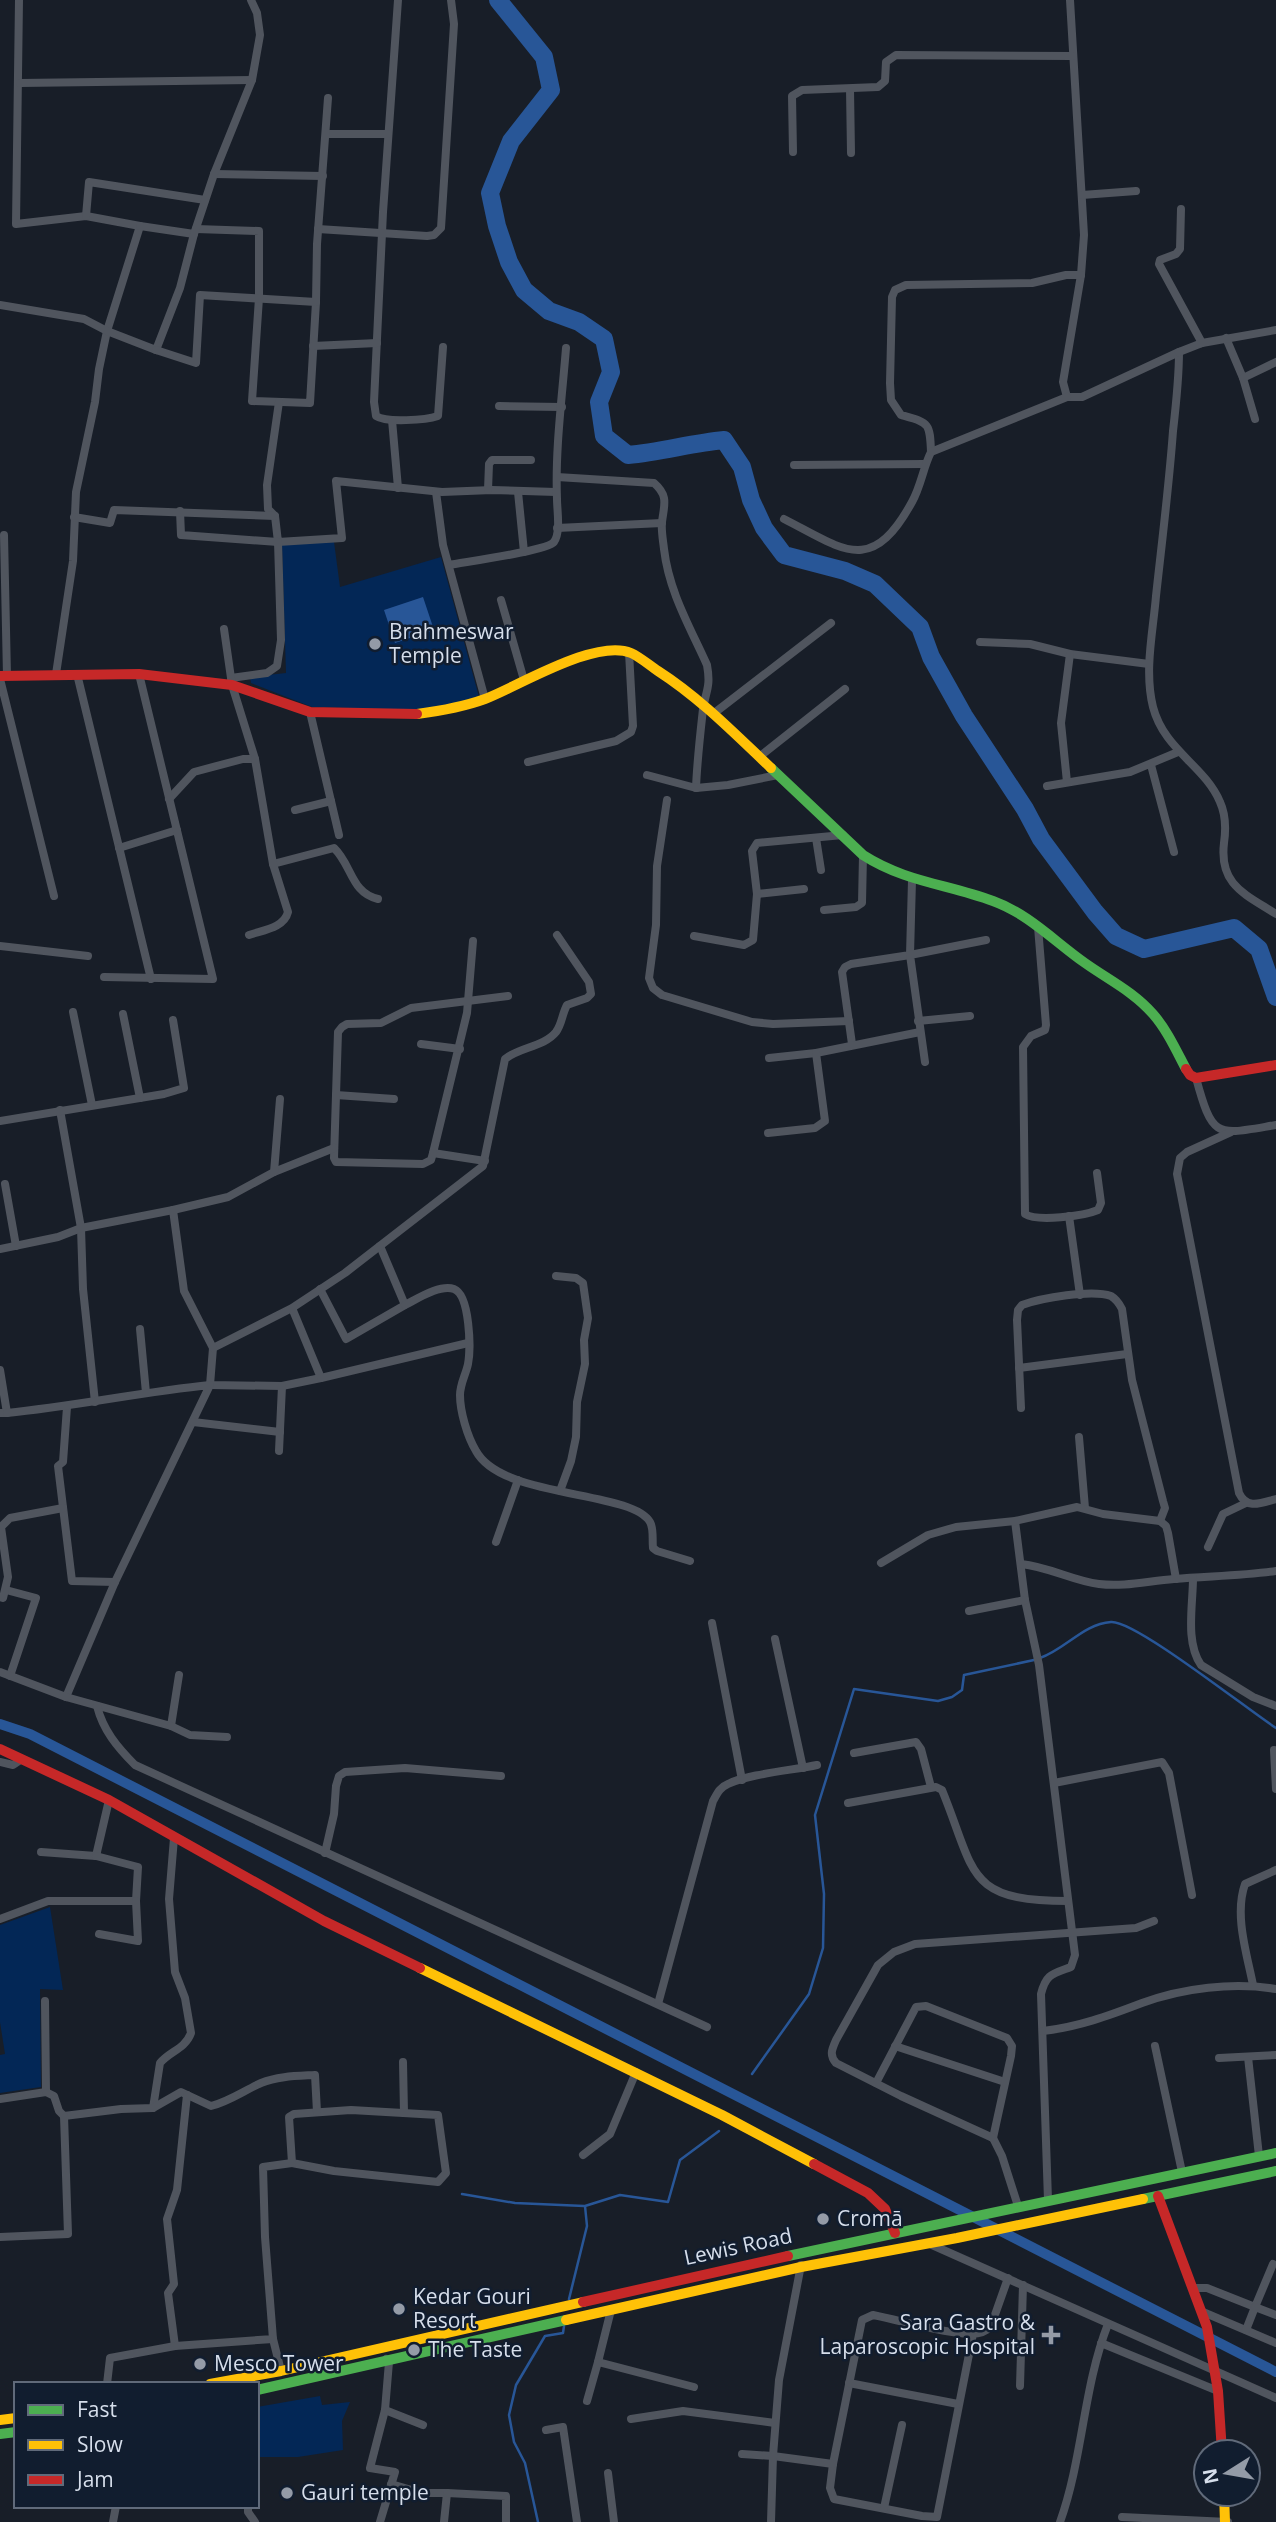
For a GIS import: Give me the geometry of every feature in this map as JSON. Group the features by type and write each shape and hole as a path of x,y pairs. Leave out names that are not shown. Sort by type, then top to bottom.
{"street":[{"path":"19,0 20,83 16,224 86,216 195,232 259,231 259,298 252,401 310,403 318,229 328,98"},
{"path":"156,350 180,288 214,174 252,80 260,35 257,13 251,0"},
{"path":"398,0 382,232 374,410 381,419 438,416 443,347"},
{"path":"318,229 426,236 434,235 441,228 454,24 451,0"},
{"path":"1067,397 1063,382 1081,275 1084,235 1070,0"},
{"path":"793,152 792,96 802,90 878,88 883,85 887,62 895,55 1073,56"},
{"path":"20,83 252,80"},
{"path":"850,89 851,153"},
{"path":"326,134 388,134"},
{"path":"214,174 323,176"},
{"path":"86,216 89,182 205,200"},
{"path":"1082,195 1136,191"},
{"path":"1181,209 1180,249 1177,254 1160,260 1159,264 1202,343"},
{"path":"56,674 73,561 76,492 107,331 140,226"},
{"path":"784,519 845,550 867,550 880,543 895,528 912,502 922,478 924,464 931,452 928,425 921,419 901,415 891,400 892,297 895,290 906,285 1032,283 1066,275 1081,275"},
{"path":"0,305 84,319 107,331 196,363 200,295 316,302"},
{"path":"931,452 1067,397 1082,397 1202,343 1276,330"},
{"path":"1226,338 1243,378 1255,419"},
{"path":"313,346 377,343"},
{"path":"449,565 524,552 549,546 555,541 566,348"},
{"path":"1179,352 1169,486 1149,664 1153,707 1160,726 1178,752 1215,789 1222,805 1226,831 1222,860 1226,874 1234,885 1276,914"},
{"path":"1243,378 1276,362"},
{"path":"232,682 267,673 277,666 281,640 278,542 275,516 268,509 267,485 279,402"},
{"path":"499,406 562,407"},
{"path":"392,420 398,488"},
{"path":"488,490 489,464 492,460 531,460"},
{"path":"794,465 924,464"},
{"path":"557,477 653,483 665,497 662,523 666,565 671,584 707,666 709,690 704,705 696,788"},
{"path":"180,511 181,535 278,542 342,538 336,481 436,492 556,492"},
{"path":"436,492 443,545 485,699"},
{"path":"518,492 524,552"},
{"path":"74,517 110,523 114,510 275,516"},
{"path":"557,528 662,523"},
{"path":"4,535 2,677 54,896"},
{"path":"501,600 524,680"},
{"path":"713,713 831,623"},
{"path":"224,629 232,682 255,759 273,864 287,903 286,918 281,924 249,935"},
{"path":"980,642 1030,644 1070,654 1149,664"},
{"path":"2,677 139,674 232,682 310,712 413,715 453,709 485,699 578,657 611,651 629,652 704,705 863,855 894,874 996,901 1038,928 1081,961 1126,988 1147,1007 1164,1029 1191,1075 1196,1078 1276,1065"},
{"path":"528,762 616,741 631,732 633,726 629,652"},
{"path":"1067,782 1061,723 1070,654"},
{"path":"78,674 151,979"},
{"path":"104,977 213,979 139,674"},
{"path":"759,757 845,690"},
{"path":"310,712 339,835"},
{"path":"1046,786 1130,772 1178,752"},
{"path":"169,799 194,772 243,759 255,759"},
{"path":"1151,765 1174,852"},
{"path":"647,775 696,788 778,775"},
{"path":"667,800 657,866 656,925 649,978 653,988 662,995 752,1022 773,1024 849,1021"},
{"path":"295,810 331,802"},
{"path":"119,848 177,830"},
{"path":"694,936 744,945 753,940 757,894 752,851 757,843 843,835"},
{"path":"816,838 821,870"},
{"path":"273,864 334,848 343,856 351,879 359,889 378,900"},
{"path":"824,910 856,907 863,903 863,855"},
{"path":"912,880 910,955 925,1062"},
{"path":"757,894 804,889"},
{"path":"1038,928 1046,1025 1045,1030 1031,1036 1023,1047 1023,1208 1028,1217 1092,1213 1100,1207 1097,1173"},
{"path":"213,1348 292,1308 480,1170 485,1161 505,1059 511,1054 548,1040 556,1032 567,1005 591,994 589,982 557,935"},
{"path":"852,1044 842,972 845,967 986,940"},
{"path":"474,941 468,1000 460,1049 431,1160 423,1164 339,1163 334,1158 338,1032 342,1027 347,1024 381,1023 411,1008 468,1000 508,996"},
{"path":"0,946 88,956"},
{"path":"73,1012 92,1105"},
{"path":"123,1014 140,1098"},
{"path":"918,1021 970,1016"},
{"path":"0,1121 184,1088 173,1020"},
{"path":"769,1058 816,1053 920,1032"},
{"path":"421,1044 460,1049"},
{"path":"768,1133 815,1128 825,1121 816,1053"},
{"path":"1196,1078 1205,1111 1211,1122 1221,1130 1231,1132"},
{"path":"336,1095 394,1099"},
{"path":"274,1172 280,1099"},
{"path":"61,1110 81,1228 83,1289 95,1402"},
{"path":"1246,1503 1239,1493 1177,1174 1180,1158 1187,1152 1231,1132 1276,1125"},
{"path":"0,1249 58,1237 81,1228 228,1197 274,1172 334,1148"},
{"path":"433,1153 485,1161"},
{"path":"5,1184 16,1246"},
{"path":"66,1697 115,1582 210,1385 213,1348 184,1290 173,1210"},
{"path":"1069,1216 1080,1295"},
{"path":"380,1246 405,1305"},
{"path":"556,1276 576,1278 583,1283 587,1318 585,1364 576,1402 576,1437 560,1491"},
{"path":"320,1289 346,1339 432,1292 453,1288 462,1294 466,1302 468,1363 460,1397 474,1448 489,1466 519,1480 637,1512 651,1523 653,1548 690,1561"},
{"path":"1021,1408 1017,1320 1018,1310 1022,1305 1080,1295 1110,1296 1119,1303 1122,1308 1127,1354 1165,1508 1160,1521"},
{"path":"292,1308 321,1378"},
{"path":"140,1329 146,1393"},
{"path":"0,1370 3,1413 67,1407 210,1385 282,1386 468,1343"},
{"path":"1018,1368 1127,1354"},
{"path":"279,1451 282,1386"},
{"path":"67,1407 63,1462 58,1466 72,1581 115,1582"},
{"path":"192,1422 280,1433"},
{"path":"1079,1437 1085,1508"},
{"path":"496,1542 519,1480"},
{"path":"1208,1546 1223,1514 1246,1503 1256,1504 1276,1499"},
{"path":"881,1563 928,1535 956,1527 1015,1521 1077,1507 1103,1514 1160,1521 1166,1526 1168,1533 1176,1579"},
{"path":"10,1676 36,1598 3,1593 8,1577 1,1527 10,1518 63,1508"},
{"path":"1015,1521 1025,1600 1039,1665 1073,1932 1074,1962 1071,1967 1052,1974 1045,1980 1041,1994 1048,2200"},
{"path":"1021,1564 1037,1566 1097,1584 1126,1586 1276,1571"},
{"path":"1194,1578 1192,1639 1196,1658 1201,1665 1253,1697 1276,1706"},
{"path":"969,1611 1025,1600"},
{"path":"712,1623 742,1780"},
{"path":"775,1639 803,1768"},
{"path":"0,1672 66,1697 171,1726 190,1735 227,1737"},
{"path":"171,1726 179,1675"},
{"path":"96,1706 102,1724 119,1749 135,1765 707,2027"},
{"path":"854,1753 916,1742 921,1749 931,1787"},
{"path":"0,1749 109,1800 324,1921 722,2115 868,2193 885,2209 895,2234"},
{"path":"1274,1750 1276,1789"},
{"path":"0,1762 13,1765 22,1759"},
{"path":"1054,1783 1162,1762 1169,1773 1192,1895"},
{"path":"658,2004 713,1801 718,1791 727,1784 742,1780 817,1765"},
{"path":"325,1853 334,1814 336,1786 339,1776 345,1772 405,1768 501,1776"},
{"path":"848,1803 931,1787 942,1790 973,1871 986,1886 1023,1900 1069,1901"},
{"path":"96,1856 109,1800"},
{"path":"152,2108 160,2063 163,2058 183,2047 191,2033 185,1998 175,1972 169,1899 174,1838"},
{"path":"41,1852 96,1856 138,1867 138,1941 99,1934"},
{"path":"1253,1985 1245,1943 1241,1897 1245,1884 1276,1870"},
{"path":"0,1919 48,1901 136,1901"},
{"path":"1018,2206 1002,2156 993,2138 836,2063 831,2051 878,1965 884,1958 915,1944 1136,1928 1154,1921"},
{"path":"1042,2031 1086,2024 1143,2002 1176,1994 1253,1985 1276,1989"},
{"path":"45,2001 46,2092"},
{"path":"876,2083 916,2007 926,2006 1011,2042 1011,2056 993,2138"},
{"path":"895,2046 1005,2082"},
{"path":"1155,2046 1182,2172"},
{"path":"1219,2058 1276,2055"},
{"path":"1248,2057 1259,2156"},
{"path":"403,2062 404,2113"},
{"path":"583,2155 610,2134 636,2073"},
{"path":"64,2116 152,2108 181,2092 211,2106 237,2097 260,2083 277,2078 315,2075 317,2112"},
{"path":"0,2099 46,2092 54,2096 59,2111 64,2116 68,2234 0,2237"},
{"path":"175,2346 168,2293 174,2284 167,2219 177,2190 187,2095"},
{"path":"281,2371 273,2339 263,2167 292,2163 334,2171 438,2182 446,2173 438,2115 351,2110 293,2113 289,2117 292,2163"},
{"name":"Lewis Road","path":"221,2382 281,2371 666,2282 1276,2153"},
{"name":"Lewis Road","path":"259,2390 802,2267 929,2244 1276,2171"},
{"path":"1154,2178 1158,2196 1207,2327 1218,2391 1221,2438"},
{"path":"929,2244 1276,2398"},
{"path":"771,2522 779,2380 802,2267 800,2254"},
{"path":"1246,2330 1273,2264"},
{"path":"973,2334 939,2514 933,2518 834,2499 830,2488 833,2465 862,2320 868,2315 973,2334 987,2331 1008,2278"},
{"path":"1020,2386 1023,2285"},
{"path":"1194,2288 1207,2288 1276,2315"},
{"path":"587,2401 611,2309"},
{"path":"1203,2312 1276,2343"},
{"path":"1060,2522 1076,2468 1091,2382 1108,2324"},
{"path":"107,2382 110,2358 175,2346 273,2339"},
{"path":"1101,2343 1218,2391"},
{"path":"378,2349 388,2361 385,2410 370,2468 395,2472 380,2522"},
{"path":"598,2362 694,2387"},
{"path":"849,2383 958,2404"},
{"path":"385,2410 423,2425"},
{"path":"631,2419 683,2411 775,2423"},
{"path":"884,2508 902,2425"},
{"path":"546,2430 563,2427 578,2522"},
{"path":"742,2454 833,2465"},
{"path":"608,2473 614,2522"},
{"path":"391,2484 422,2493 506,2496 506,2522"},
{"path":"447,2493 447,2521"},
{"path":"1122,2517 1226,2522"}],"shaded area":[{"name":"Brahmeswar Temple","path":"334,542 340,587 441,557 479,697 426,710 312,707 251,683 250,677 286,673 282,545"},
{"path":"423,597 434,630 395,643 384,610"},
{"path":"50,1907 63,1990 40,1989 41,2087 0,2093 0,2055 5,2054 0,2022 0,1925"},
{"path":"320,2396 322,2405 350,2402 342,2421 343,2450 298,2457 259,2457 259,2407"}],"waterway":[{"path":"498,0 544,57 551,90 511,141 490,193 497,226 509,262 524,290 549,311 579,322 604,339 611,372 599,402 604,436 628,455 724,440 742,467 751,500 764,528 784,555 845,571 875,584 920,627 931,657 964,716 1025,809 1041,839 1116,936 1144,949 1234,928 1259,949 1276,997"},
{"path":"1040,1658 1092,1627 1111,1622 1124,1625 1166,1650 1276,1728"},
{"path":"752,2074 809,1994 823,1948 824,1894 815,1815 854,1689 938,1701 952,1697 962,1690 964,1675 1034,1660"},
{"path":"0,1724 30,1734 1276,2372"},
{"path":"569,2299 587,2226 585,2206 620,2195 668,2202 680,2160 719,2131"},
{"path":"462,2194 515,2203 584,2206"},
{"path":"538,2522 525,2463 514,2442 509,2415 516,2385 545,2336 563,2333 564,2326"}],"traffic: fast":[{"path":"771,768 863,855 910,877 993,901 1030,921 1146,1006 1171,1040 1186,1069"},
{"path":"788,2256 1276,2153"},
{"path":"1143,2199 1276,2171"},
{"path":"259,2390 566,2320"},
{"path":"0,2434 14,2432"}],"traffic: slow":[{"path":"417,714 477,702 578,658 616,650 638,657 688,693 771,768"},
{"path":"420,1968 722,2115 814,2164"},
{"path":"566,2320 801,2267 1143,2199"},
{"path":"221,2382 281,2371 583,2302"},
{"path":"0,2420 14,2418"},
{"path":"1224,2508 1225,2522"}],"traffic: jam":[{"path":"0,676 139,674 232,685 310,712 417,714"},
{"path":"1186,1069 1196,1078 1276,1065"},
{"path":"0,1749 109,1800 324,1921 420,1968"},
{"path":"814,2164 868,2193 885,2209 895,2233"},
{"path":"1158,2196 1207,2327 1218,2391 1221,2438"},
{"path":"583,2302 788,2256"}],"place":[{"name":"Brahmeswar Temple","path":"375,644"},
{"name":"Cromā","path":"823,2219"},
{"name":"Kedar Gouri Resort","path":"399,2309"},
{"name":"Sara Gastro & Laparoscopic Hospital","path":"1051,2335"},
{"name":"The Taste","path":"414,2350"},
{"name":"Mesco Tower","path":"200,2364"},
{"name":"Gauri temple","path":"287,2493"}]}
